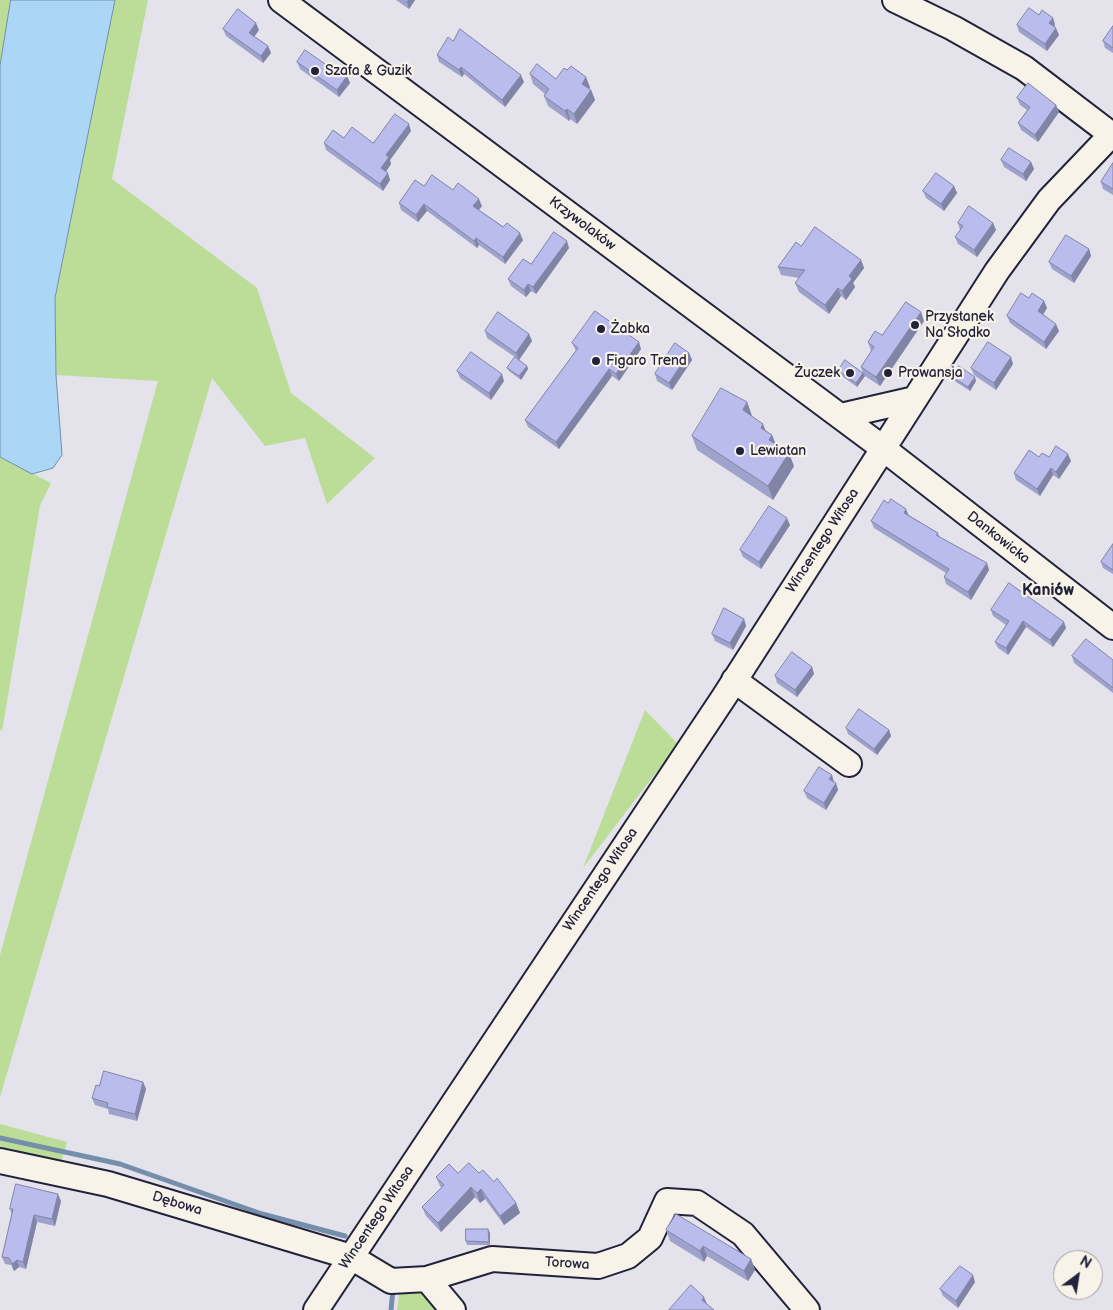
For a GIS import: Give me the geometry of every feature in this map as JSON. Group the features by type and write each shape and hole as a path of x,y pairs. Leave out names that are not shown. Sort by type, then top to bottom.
{"street":[{"name":"Krzywolaków","path":"281,0 883,448"},
{"path":"895,0 952,28 1024,68 1112,134"},
{"name":"Wincentego Witosa","path":"316,1310 734,680 996,271 1025,231 1075,171 1112,134"},
{"path":"840,416 915,398"},
{"name":"Dankowicka","path":"883,448 1113,627"},
{"path":"734,680 849,764"},
{"name":"Dębowa","path":"0,1161 108,1184 351,1257"},
{"name":"Torowa","path":"351,1257 391,1281 427,1279 492,1259 598,1266 628,1256 650,1238 667,1201 697,1203 743,1234 807,1310"},
{"path":"427,1279 453,1310"}],"green space":[{"path":"0,0 11,0 0,66"},
{"path":"115,0 148,0 112,179 257,288 291,393 375,458 327,504 305,438 265,446 212,378 0,1097 0,955 158,381 56,375 55,298"},
{"path":"0,457 51,483 40,506 2,731 0,729"},
{"path":"645,710 678,744 583,868"},
{"path":"0,1124 67,1142 60,1165 0,1153"},
{"path":"400,1289 428,1292 441,1310 397,1310"}],"water":[{"path":"11,0 115,0 55,298 56,375 62,455 53,468 32,474 0,457 0,66"}],"building":[{"path":"1029,8 1039,15 1042,10 1053,18 1049,23 1056,28 1045,44 1017,25"},
{"path":"238,9 256,23 249,33 268,46 261,56 223,29"},
{"path":"1113,26 1113,48 1103,41"},
{"path":"460,29 521,75 502,100 461,67 459,70 437,55 448,37 453,41"},
{"path":"305,50 328,66 330,63 347,76 337,90 297,62"},
{"path":"537,64 556,79 564,68 567,70 571,66 586,77 582,84 591,90 574,114 567,109 565,111 544,96 549,89 530,74"},
{"path":"1028,83 1056,105 1035,135 1018,123 1030,107 1017,98"},
{"path":"395,114 409,124 386,155 389,157 381,168 388,173 380,184 324,143 333,130 344,138 352,127 373,143"},
{"path":"1009,148 1031,162 1023,174 1001,160"},
{"path":"1113,163 1113,189 1101,182"},
{"path":"936,173 954,186 941,204 923,191"},
{"path":"432,175 453,190 458,183 479,199 473,206 503,227 507,223 520,233 503,257 476,238 474,241 424,204 416,215 399,203 415,180 424,186"},
{"path":"969,206 993,223 974,250 955,237 963,226 958,223"},
{"path":"815,227 861,260 849,276 852,279 842,291 838,288 825,305 795,283 805,270 778,267 796,242 801,246"},
{"path":"554,232 567,241 533,287 528,284 524,290 508,279 523,259 531,264"},
{"path":"1066,235 1089,249 1071,276 1049,262"},
{"path":"1021,293 1029,298 1032,293 1044,301 1038,311 1056,324 1044,342 1007,316"},
{"path":"906,302 921,312 876,377 861,367 874,347 868,342 875,331 882,335"},
{"path":"595,311 639,342 616,374 609,369 556,442 525,420 578,348 572,343"},
{"path":"498,312 529,334 516,353 485,331"},
{"path":"988,342 1011,357 994,383 971,368"},
{"path":"675,343 689,353 669,383 655,374"},
{"path":"471,352 502,374 489,393 457,371"},
{"path":"515,357 527,366 519,376 507,368"},
{"path":"845,360 863,373 856,383 838,371"},
{"path":"959,366 975,377 968,387 952,377"},
{"name":"Lewiatan","path":"721,388 747,402 743,410 763,424 761,428 772,435 769,440 789,453 768,486 692,436"},
{"path":"1056,446 1068,454 1056,472 1051,468 1037,489 1014,473 1029,450 1039,457 1042,453 1049,457"},
{"path":"891,499 906,509 904,513 938,533 936,535 987,563 968,592 944,577 949,569 871,521 884,500 888,503"},
{"path":"769,506 787,518 759,562 740,550"},
{"path":"1113,544 1113,570 1101,562"},
{"path":"1009,583 1064,622 1050,640 1023,621 1006,648 995,642 1009,621 991,610"},
{"path":"724,608 744,619 730,643 712,634"},
{"path":"1086,639 1113,660 1113,688 1072,656"},
{"path":"792,652 812,667 795,690 775,676"},
{"path":"859,709 889,730 874,749 846,728"},
{"path":"819,767 832,775 829,779 836,783 824,803 804,791"},
{"path":"104,1071 143,1082 135,1114 107,1107 108,1103 92,1098 96,1085 99,1086"},
{"path":"469,1163 479,1173 483,1170 494,1182 497,1178 516,1203 500,1216 481,1189 477,1193 471,1187 438,1223 422,1207 444,1185 436,1177 449,1164 458,1173"},
{"path":"16,1184 58,1194 52,1219 34,1215 23,1262 17,1260 12,1264 9,1258 2,1257 13,1209 10,1209"},
{"path":"676,1214 751,1259 744,1271 703,1246 700,1251 666,1230"},
{"path":"466,1229 488,1229 489,1242 466,1241"},
{"path":"960,1266 973,1275 956,1301 940,1289"},
{"path":"691,1285 704,1297 702,1300 714,1310 669,1310"}],"waterway":[{"path":"0,1138 120,1164 262,1214 345,1236"},
{"path":"391,1310 393,1289"}],"place":[{"name":"Szafa & Guzik","path":"315,71"},
{"name":"Przystanek Na Słodko","path":"915,325"},
{"name":"Żabka","path":"601,329"},
{"name":"Figaro Trend","path":"596,361"},
{"name":"Żuczek","path":"850,373"},
{"name":"Prowansja","path":"888,373"},
{"name":"Lewiatan","path":"740,451"}],"district":[{"name":"Kaniów","path":"1048,591"}]}
